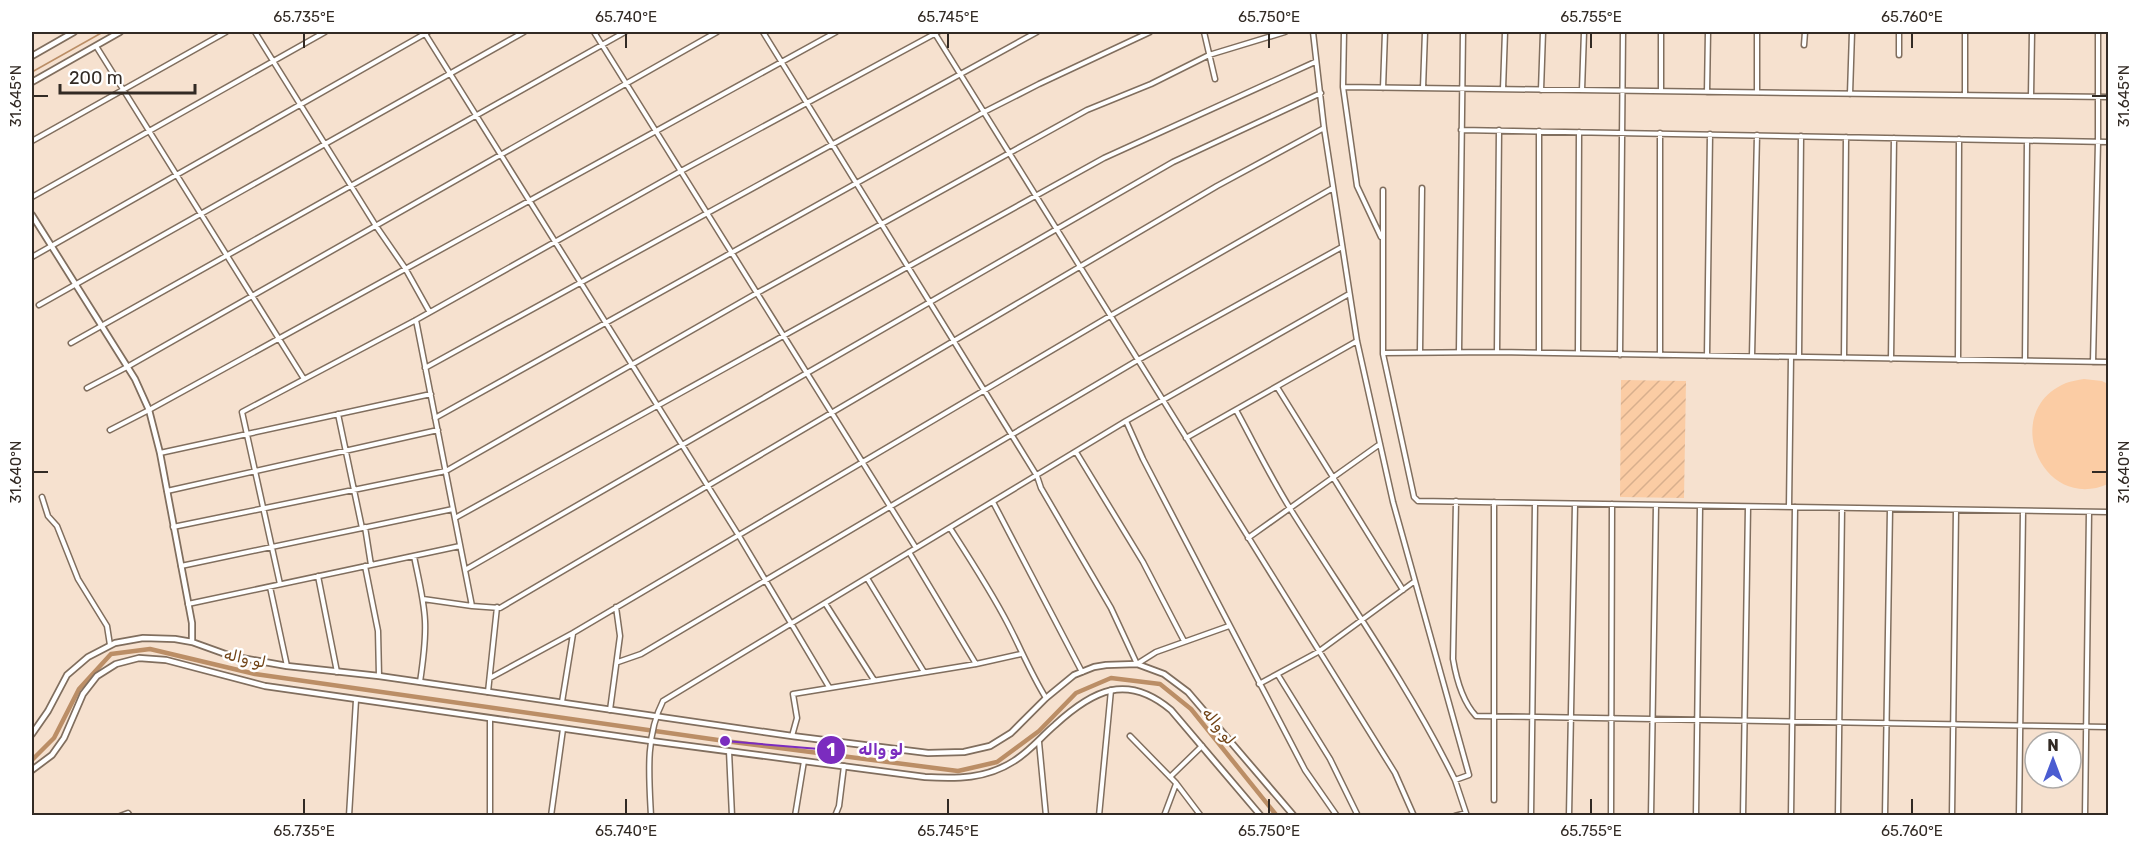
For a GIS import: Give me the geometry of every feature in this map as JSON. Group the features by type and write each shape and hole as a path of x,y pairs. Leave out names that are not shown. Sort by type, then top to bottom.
{"street":[{"path":"32,56 74,32"},
{"path":"32,82 120,32"},
{"path":"32,141 226,32"},
{"path":"255,32 376,226 405,268 429,311"},
{"path":"32,197 325,32"},
{"path":"32,256 426,32 500,156 792,621 829,687"},
{"path":"39,305 525,32"},
{"path":"594,32 916,548"},
{"path":"71,343 625,32"},
{"path":"87,388 252,297 717,32"},
{"path":"763,32 1037,476 1041,488 1111,608 1137,664"},
{"path":"110,430 149,411 836,32"},
{"path":"280,584 242,412 416,320 681,171 936,32 1395,773 1414,816"},
{"path":"425,368 960,72 1037,32"},
{"path":"435,418 984,112 1150,32"},
{"path":"1204,32 1215,79"},
{"path":"173,527 446,471 757,293 1087,110 1151,84 1209,55 1285,32"},
{"path":"1313,32 1324,128 1357,341 1393,502 1469,775 1455,780"},
{"path":"1344,32 1343,87 1357,186 1383,240"},
{"path":"1383,88 1384,32"},
{"path":"1424,88 1425,32"},
{"path":"1459,352 1463,32"},
{"path":"1503,89 1504,32"},
{"path":"1541,90 1543,32"},
{"path":"1582,90 1584,32"},
{"path":"1620,355 1623,32"},
{"path":"1661,32 1661,91"},
{"path":"1707,92 1708,32"},
{"path":"1757,32 1757,92"},
{"path":"1804,45 1805,32"},
{"path":"1850,94 1852,32"},
{"path":"1899,32 1899,55"},
{"path":"1965,32 1965,95"},
{"path":"2031,96 2032,32"},
{"path":"2092,362 2098,142 2098,32"},
{"path":"96,46 303,379"},
{"path":"455,518 1104,158 1315,62"},
{"path":"1343,87 2109,97"},
{"path":"465,570 1173,162 1321,93"},
{"path":"423,599 500,608 1217,186 1324,128"},
{"path":"1461,130 2109,142"},
{"path":"1497,352 1499,130"},
{"path":"1539,131 1539,353"},
{"path":"1578,353 1579,132"},
{"path":"1660,134 1660,355"},
{"path":"1707,356 1710,134"},
{"path":"1752,356 1757,135"},
{"path":"1799,357 1801,136"},
{"path":"1844,358 1846,137"},
{"path":"1891,358 1894,138"},
{"path":"1958,360 1959,139"},
{"path":"2025,361 2027,141"},
{"path":"490,678 573,633 1110,316 1333,188"},
{"path":"1420,352 1422,188"},
{"path":"1383,190 1383,353 1414,497 1418,501 2109,512"},
{"path":"32,215 135,379 149,411 160,453 192,623 192,642"},
{"path":"618,662 641,654 1138,360 1341,247"},
{"path":"651,816 651,739 654,718 663,701 1126,421 1348,294"},
{"path":"416,320 472,606"},
{"path":"1186,438 1357,341"},
{"path":"1383,353 1578,353 2109,362"},
{"path":"1789,507 1791,357"},
{"path":"1277,387 1403,591"},
{"path":"160,453 430,394"},
{"path":"1236,410 1289,508 1362,619 1441,752 1455,780 1466,813 1455,816"},
{"path":"338,414 371,565"},
{"path":"1126,421 1143,459 1259,684 1305,770 1337,816"},
{"path":"167,491 438,430"},
{"path":"1248,538 1380,444"},
{"path":"1077,452 1143,562 1184,641"},
{"path":"42,497 48,516 57,526 78,579 107,626 110,645"},
{"path":"1456,501 1453,659 1471,711 1476,716 2109,727"},
{"path":"993,502 1082,672"},
{"path":"1494,502 1494,800"},
{"path":"1531,816 1535,503"},
{"path":"1569,816 1575,504"},
{"path":"1611,816 1612,504"},
{"path":"1651,816 1656,505"},
{"path":"1696,816 1700,506"},
{"path":"1743,816 1748,507"},
{"path":"1791,816 1795,507"},
{"path":"1838,816 1842,508"},
{"path":"180,566 453,509"},
{"path":"1885,816 1890,509"},
{"path":"1952,816 1956,510"},
{"path":"2019,816 2023,511"},
{"path":"2085,816 2089,512"},
{"path":"950,528 1002,614 1046,698"},
{"path":"188,604 460,546"},
{"path":"909,552 976,664"},
{"path":"414,556 423,599 426,641 420,682"},
{"path":"365,566 378,631 379,676"},
{"path":"318,576 338,672"},
{"path":"867,578 925,672"},
{"path":"1259,684 1318,652 1415,581"},
{"path":"270,587 286,666"},
{"path":"825,603 874,680"},
{"path":"488,692 497,607"},
{"path":"610,710 620,636 616,607"},
{"path":"1137,664 1156,652 1229,626"},
{"path":"562,702 573,633"},
{"path":"32,734 48,711 67,675 87,657 110,645 143,638 192,642 231,656 286,666 379,676 562,702 654,718 928,753 971,751 990,746 1011,733 1046,698 1066,681 1082,672 1106,665 1137,664 1164,674 1188,692 1294,816"},
{"path":"792,736 797,718 793,694 976,664 1021,654"},
{"path":"32,770 52,754 64,738 83,694 97,676 116,664 139,658 166,660 265,686 356,700 925,777 959,779 986,774 1012,762 1039,742 1054,725 1092,695 1123,688 1158,699 1171,710 1261,816"},
{"path":"1278,675 1330,759 1358,816"},
{"path":"1099,816 1111,690"},
{"path":"349,816 356,700"},
{"path":"490,718 490,816"},
{"path":"551,816 562,729"},
{"path":"1130,736 1176,783 1202,816"},
{"path":"1039,742 1046,816"},
{"path":"1170,777 1202,746"},
{"path":"729,751 732,816"},
{"path":"795,816 804,761"},
{"path":"835,816 839,806 844,766"},
{"path":"1164,816 1176,783"},
{"path":"120,816 128,813 130,816"}],"shaded area":[{"path":"2084,379 2108,384 2108,484 2084,489 2064,484 2048,472 2037,455 2032,435 2035,415 2046,397 2066,383"},
{"path":"1621,380 1686,381 1684,498 1620,497"}],"waterway":[{"path":"32,72 103,32"},
{"name":"لو واله","path":"32,760 54,738 79,689 111,654 150,649 255,674 725,741 958,771 997,762 1039,731 1076,693 1111,678 1160,684 1191,709 1277,816"}],"place":[{"name":"لو واله","path":"725,741"}]}
